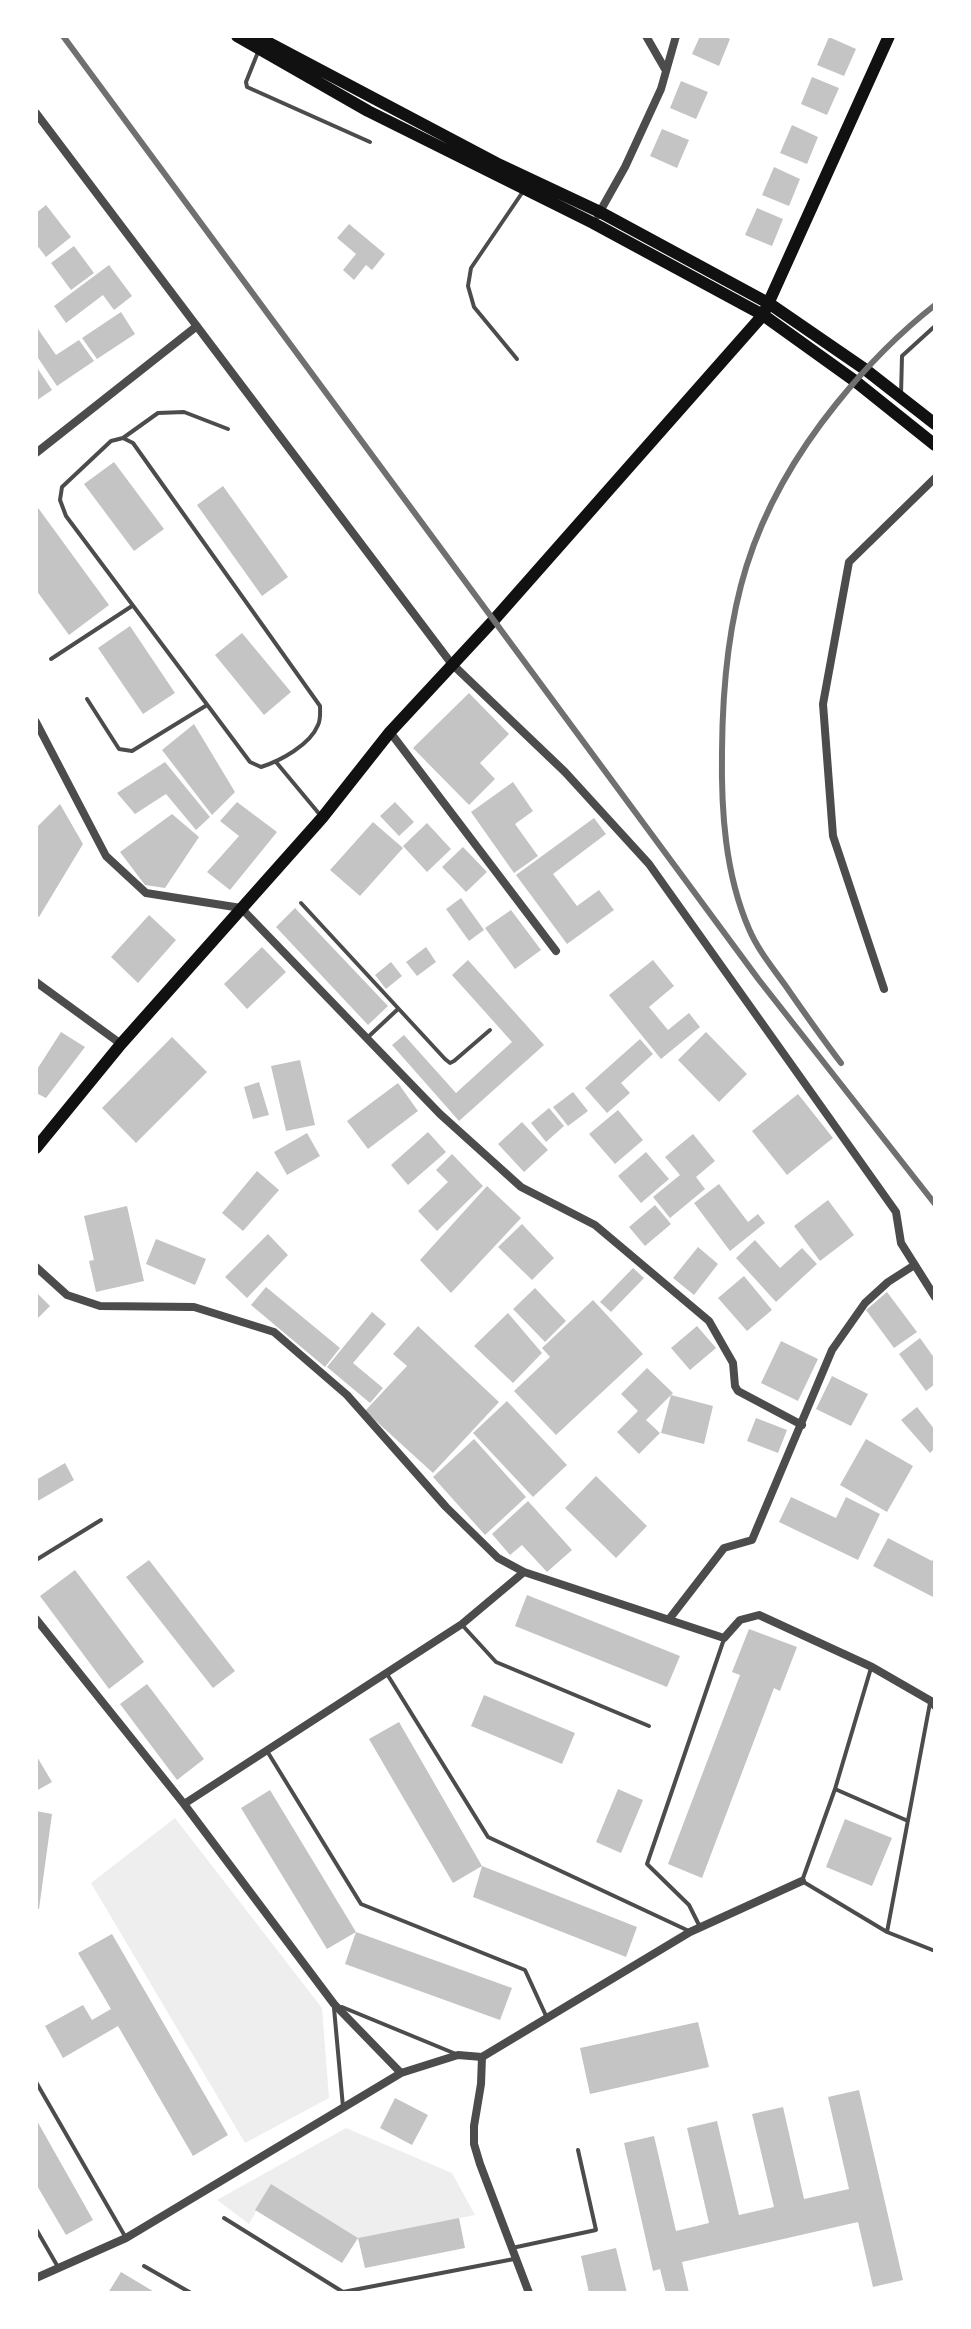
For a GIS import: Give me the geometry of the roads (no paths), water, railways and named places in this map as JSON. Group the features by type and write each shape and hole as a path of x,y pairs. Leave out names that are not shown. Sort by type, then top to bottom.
{"main road":[{"path":"237,36 368,111 524,190 596,218"},
{"path":"256,36 767,309 935,424"},
{"path":"36,1148 121,1044 322,818 390,732 493,621 767,309 889,36"},
{"path":"767,309 935,445"}],"street":[{"path":"646,36 665,69"},
{"path":"596,218 631,154 661,89 676,36"},
{"path":"36,113 451,663 565,772 649,864 896,1212 901,1243 935,1297"},
{"path":"36,453 197,326"},
{"path":"884,989 833,836 823,704 849,562 935,478"},
{"path":"36,722 106,856 136,884 146,893 241,908 440,1114 521,1187 595,1225 709,1321 733,1363 738,1391 802,1425"},
{"path":"390,732 556,951"},
{"path":"36,982 121,1044"},
{"path":"670,1618 724,1548 752,1540 802,1425 818,1377 832,1350 848,1325 877,1291 913,1266"},
{"path":"36,1267 67,1295 100,1306 194,1307 274,1332 347,1395 446,1507 498,1558 524,1572 724,1638 740,1620 759,1615 872,1667 933,1704"},
{"path":"184,1804 462,1624 524,1572"},
{"path":"36,1619 184,1804 334,2004 401,2073"},
{"path":"36,2278 126,2238 401,2073 458,2055 482,2057 690,1932 802,1881"},
{"path":"482,2057 474,2144 529,2293"}],"lane":[{"path":"259,50 246,82 247,87 370,142"},
{"path":"517,359 474,307 468,286 471,268 524,190"},
{"path":"901,398 902,356 935,326"},
{"path":"123,438 133,443 320,706 320,723 312,736 276,762 261,767 250,762 132,606 66,516 60,500 62,487 111,441 123,438 158,413 184,412 228,429"},
{"path":"51,659 132,606"},
{"path":"87,699 119,749 132,751 207,705"},
{"path":"276,762 322,818"},
{"path":"301,903 450,1063 490,1030"},
{"path":"367,1038 398,1009"},
{"path":"36,1560 101,1520"},
{"path":"462,1624 496,1662 649,1726"},
{"path":"701,1927 689,1905 647,1864 724,1638"},
{"path":"872,1667 835,1789 802,1881 887,1932 935,1951"},
{"path":"387,1674 488,1837 690,1932"},
{"path":"887,1932 933,1704"},
{"path":"267,1751 361,1904 525,1970 547,2018"},
{"path":"835,1789 908,1821"},
{"path":"343,2110 334,2004 458,2055"},
{"path":"36,2082 126,2238"},
{"path":"512,2248 596,2230 578,2150"},
{"path":"224,2218 343,2292 516,2258"},
{"path":"36,2229 59,2269"},
{"path":"144,2266 191,2293"}],"railway":[{"path":"63,36 759,980 935,1204"},
{"path":"841,1063 770,965 741,908 726,842 722,796 728,653 746,566 782,484 807,444 848,390 895,339 935,305"}]}
